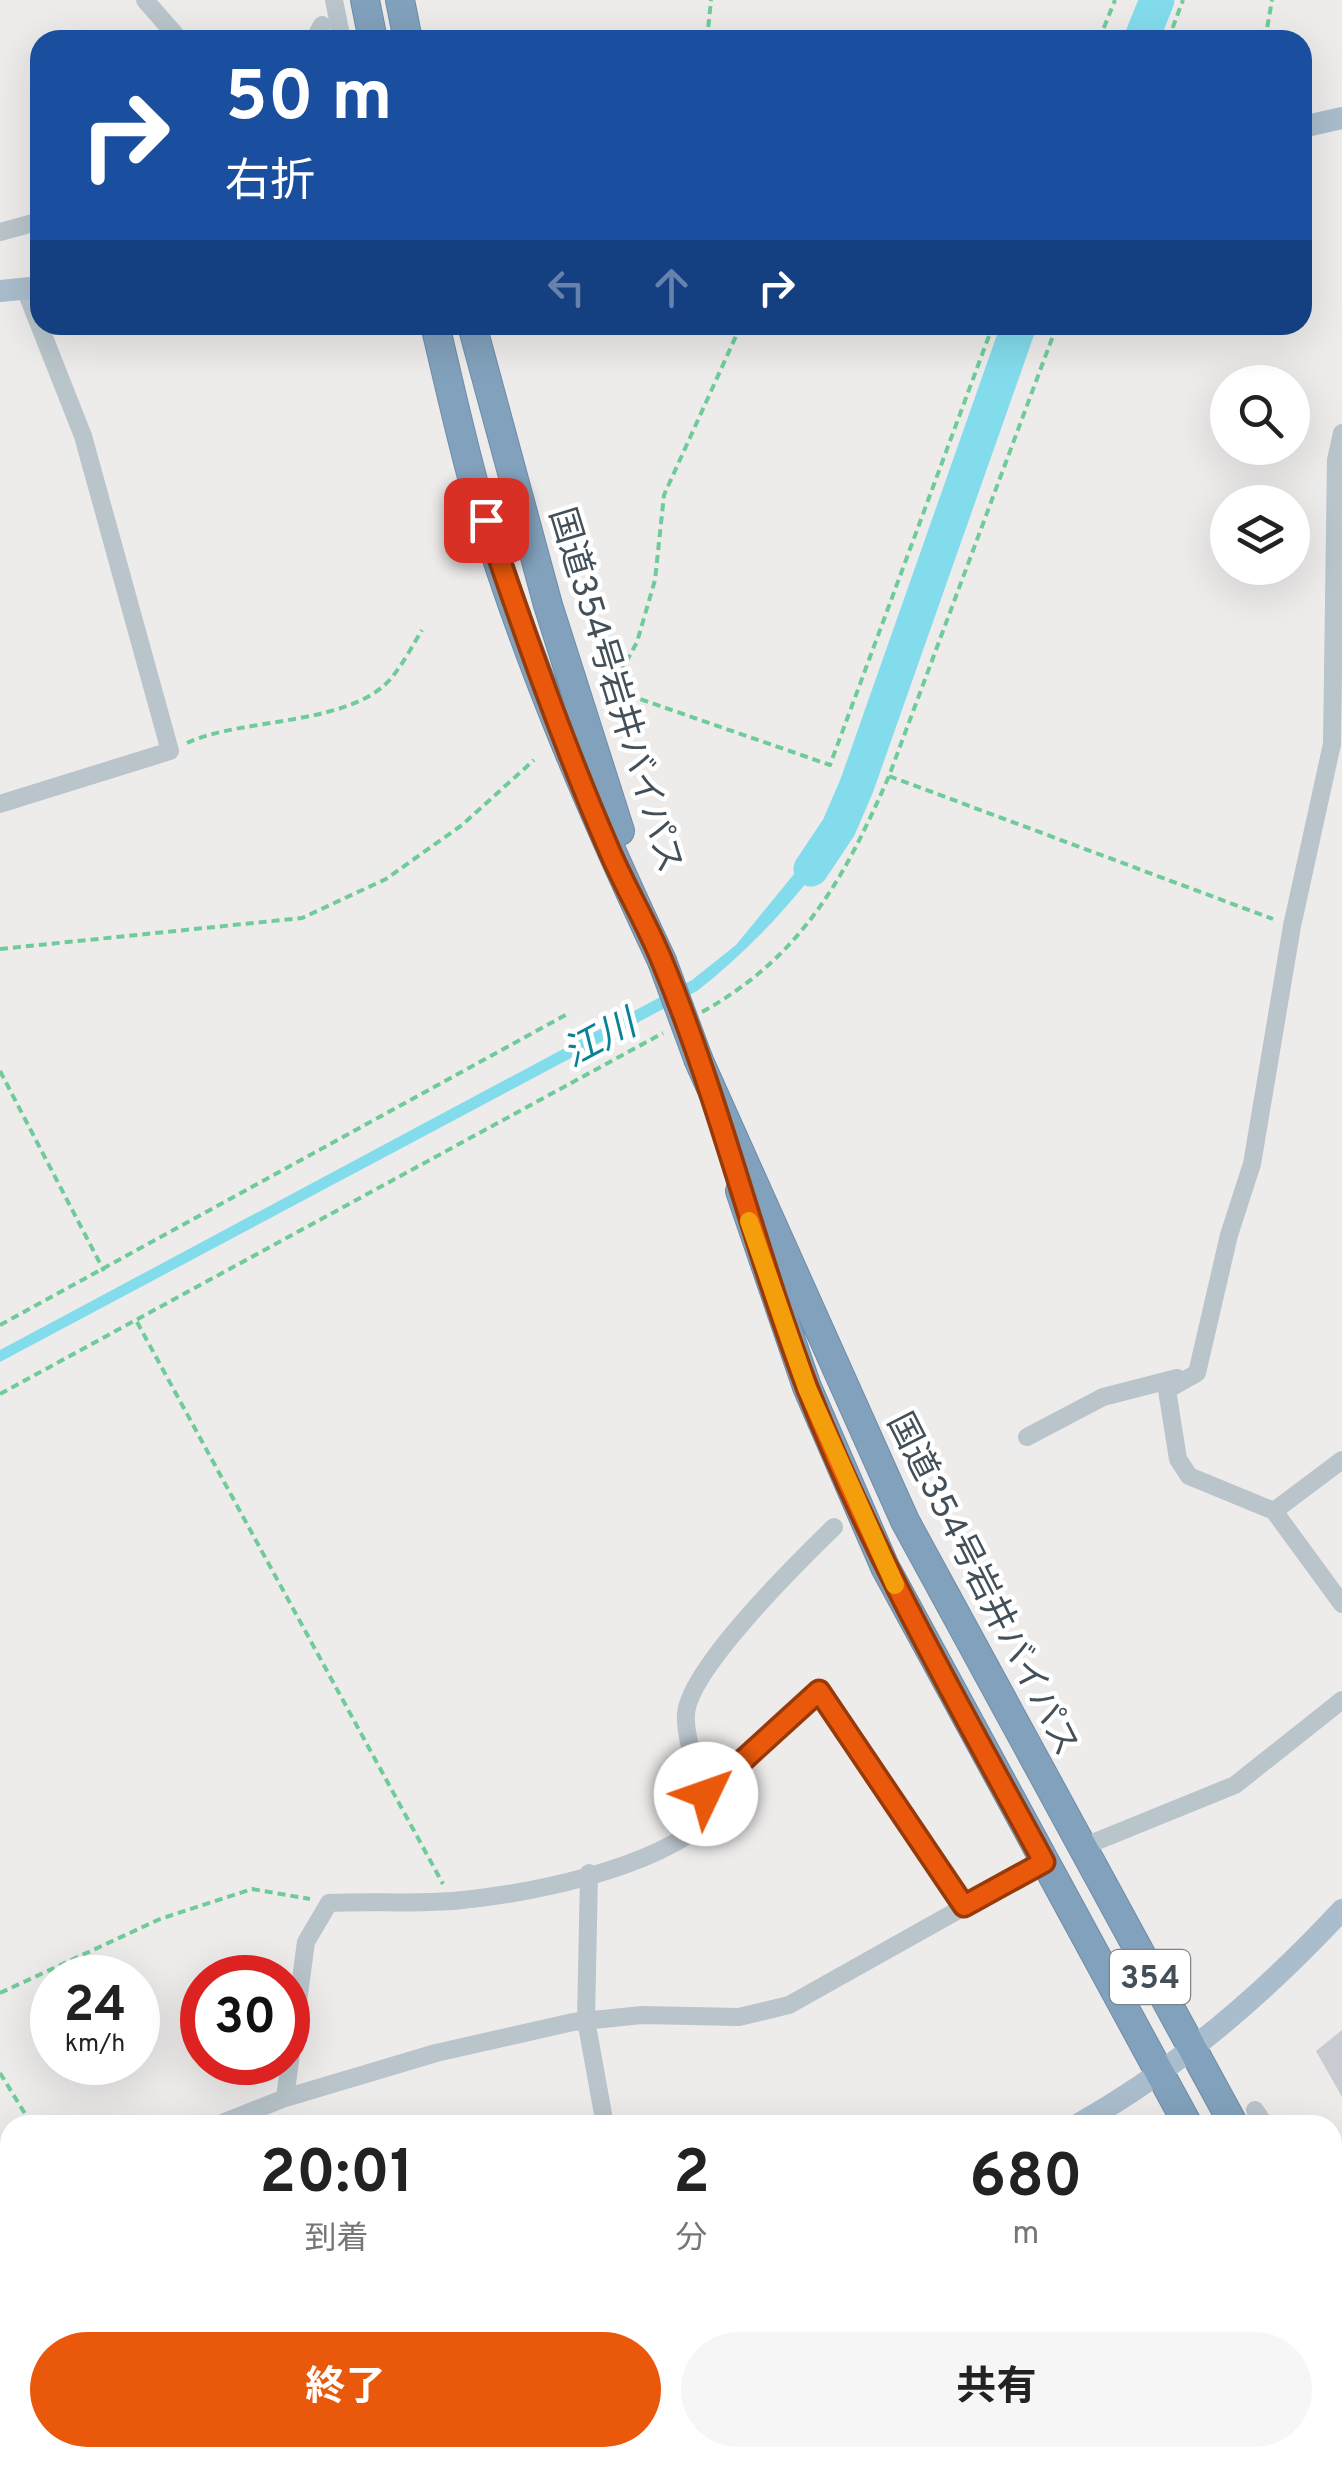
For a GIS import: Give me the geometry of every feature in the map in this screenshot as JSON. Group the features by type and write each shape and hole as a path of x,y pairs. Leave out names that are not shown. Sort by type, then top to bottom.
{"highway":[{"path":"365,0 371,30"},
{"path":"400,0 406,30"},
{"name":"国道354号岩井バイパス","path":"438,335 476,489 536,667 610,854 662,961"},
{"name":"国道354号岩井バイパス","path":"475,335 568,672 662,961 699,1061 760,1258 838,1464 885,1567 1182,2115"},
{"name":"国道354号岩井バイパス","path":"699,1061 905,1521 1192,2050 1248,2115"}],"main road":[{"path":"1312,125 1342,118"},
{"path":"0,292 30,288"},
{"path":"1092,2115 1192,2050 1272,1981 1342,1910"}],"street":[{"path":"145,0 171,30"},
{"path":"334,0 340,30"},
{"path":"0,232 30,224"},
{"path":"0,804 170,751 83,436 48,335"},
{"path":"1342,433 1336,460 1332,744 1292,926 1252,1164 1229,1236 1197,1373 1168,1390 1178,1458 1189,1476 1274,1511 1342,1604"},
{"path":"1028,1437 1104,1397 1197,1373"},
{"path":"1274,1511 1342,1460"},
{"path":"284,2098 306,1942 329,1903 452,1901 589,1873 682,1842 708,1820 706,1794 685,1716 690,1694 772,1587 834,1527"},
{"path":"706,1794 819,1691 964,1906"},
{"path":"1080,1848 1236,1784 1342,1700"},
{"path":"242,2115 284,2098 436,2053 586,2020 642,2014 740,2018 790,2005 1044,1862"},
{"path":"589,1873 586,2020 603,2115"}],"path":[{"path":"708,30 711,0"},
{"path":"1103,30 1115,0"},
{"path":"1172,30 1183,0"},
{"path":"1267,30 1272,0"},
{"path":"736,335 664,495 655,580 637,642 623,668 637,698 830,765 989,335"},
{"path":"170,751 203,735 286,722 351,703 391,680 422,630"},
{"path":"0,950 302,918 386,879 462,825 534,760"},
{"path":"889,776 1292,926"},
{"path":"0,1324 104,1271 568,1013"},
{"path":"0,1071 104,1271"},
{"path":"137,1322 452,1901"},
{"path":"0,1992 160,1920 252,1889 329,1903"},
{"path":"0,2073 26,2115"}],"water":[{"path":"834,825 843,833 811,877 739,956 697,991 0,1362 0,1350 692,980 736,945"}],"building":[{"path":"1342,2030 1342,2097 1316,2051"}],"waterway":[{"name":"江川","path":"1145,30 1157,0"},
{"name":"江川","path":"811,869 839,827 857,785 1015,335"}],"slow traffic":[{"path":"749,1221 807,1388 895,1585"}],"route":[{"path":"486,520 536,667 610,854 662,961 699,1061 760,1258 838,1464 885,1567 1044,1862 964,1906 819,1691 706,1794"}]}
